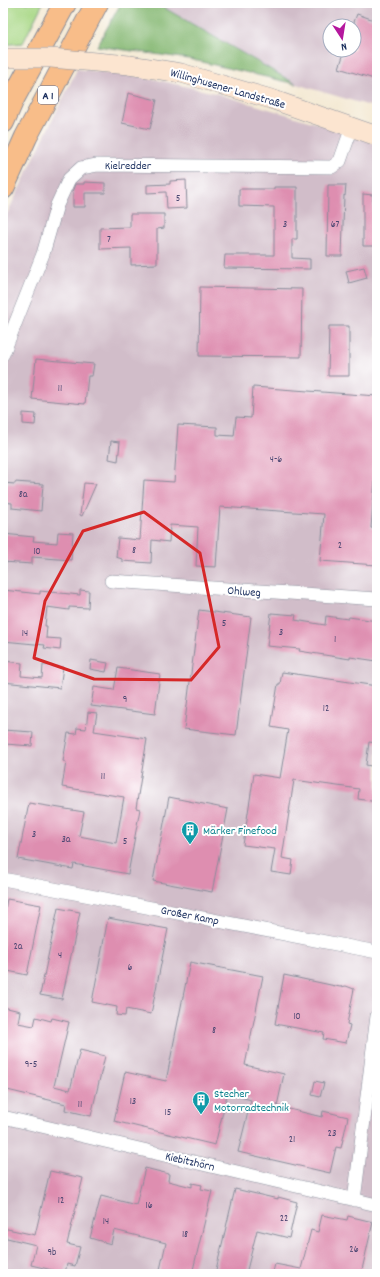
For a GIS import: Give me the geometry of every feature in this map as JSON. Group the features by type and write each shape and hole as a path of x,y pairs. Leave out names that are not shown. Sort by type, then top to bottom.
{"highway":[{"name":"A 1","path":"3,122 13,99 65,3"},
{"name":"A 1","path":"3,188 26,137 97,3"}],"main road":[{"name":"Willinghusener Landstraße","path":"3,58 51,58 129,65 182,73 271,99 377,136"}],"street":[{"name":"Kielredder","path":"3,354 43,254 57,205 69,179 81,168 97,165 332,167 340,161 352,127"},
{"name":"Ohlweg","path":"111,581 377,599"},
{"name":"Großer Kamp","path":"3,879 377,952"},
{"path":"354,1200 377,1016"},
{"name":"Kiebitzhörn","path":"3,1117 377,1205"}],"highlighted area":[{"path":"144,512 200,553 219,647 191,680 94,679 34,658 45,601 83,531"}],"shaded area":[{"path":"156,3 377,3 377,108 296,84"},
{"path":"77,69 145,77 215,93 329,127 377,144 377,1274 3,1274 3,222"}],"green space":[{"path":"3,3 43,3 23,43 3,45"},
{"path":"121,3 156,3 296,84 189,59 97,46"}],"building":[{"path":"357,14 377,21 377,80 339,68 342,58 362,58 362,18 356,18"},
{"path":"128,93 157,100 150,129 122,123"},
{"path":"186,180 187,208 167,209 166,192 147,193 147,185 170,184 170,181"},
{"path":"84,182 105,183 105,193 85,193 85,207 73,207 72,192 75,184 84,184"},
{"path":"328,185 346,185 345,196 344,195 342,256 327,256"},
{"path":"274,187 297,187 297,239 292,239 292,258 310,259 310,269 224,268 225,255 274,255 274,207 239,206 239,189 274,189"},
{"path":"363,194 373,195 373,228 375,228 375,246 363,246"},
{"path":"130,214 164,214 164,228 157,229 157,264 131,265 131,248 100,249 100,228 130,227"},
{"path":"364,267 367,278 349,283 346,271"},
{"path":"200,287 302,289 301,357 199,356"},
{"path":"329,326 349,326 349,376 328,376"},
{"path":"36,359 94,364 92,376 88,376 85,404 32,399"},
{"path":"253,387 377,396 377,480 375,480 371,528 377,529 377,565 320,561 324,514 220,507 216,567 196,566 198,527 170,525 169,542 152,540 151,563 122,561 122,559 116,557 118,538 140,540 144,480 174,482 178,425 217,427 217,435 234,436 236,417 251,418"},
{"path":"23,413 36,414 35,425 23,424"},
{"path":"111,441 120,442 118,461 109,459"},
{"path":"15,482 43,484 41,511 12,508 12,503 3,502 3,483 15,484"},
{"path":"84,483 96,484 82,516 80,515"},
{"path":"58,532 73,533 71,560 32,557 32,564 3,562 3,534 34,537 33,541 57,543"},
{"path":"3,590 40,594 40,591 80,595 80,590 89,591 88,608 69,607 69,610 47,607 45,626 47,626 46,638 61,639 60,650 44,648 45,645 3,641"},
{"path":"199,610 251,617 236,735 184,729"},
{"path":"271,613 296,615 295,620 325,625 326,616 348,619 349,617 377,621 377,661 350,657 350,659 299,651 300,649 267,646"},
{"path":"91,660 108,663 106,672 90,669"},
{"path":"3,661 22,663 21,676 42,678 43,665 63,667 60,688 3,682"},
{"path":"118,668 160,674 155,714 91,706 94,687 114,690"},
{"path":"282,672 377,686 377,743 369,742 366,765 376,767 377,802 358,799 359,789 294,780 282,858 293,860 291,875 271,872 275,849 243,845 254,774 280,778 288,730 271,727 278,684 280,684"},
{"path":"88,712 97,713 94,731 147,739 136,808 140,809 128,874 74,864 73,869 18,859 29,803 84,812 79,836 116,843 124,797 62,787 66,762 63,761 68,733 76,734 77,728 86,729"},
{"path":"3,730 33,732 32,746 5,744 5,741 3,741"},
{"name":"Märker Finefood","path":"169,797 228,809 212,892 153,881"},
{"path":"7,899 41,905 27,975 3,970 3,921"},
{"path":"58,908 80,912 62,999 40,995"},
{"path":"108,918 168,929 151,1014 126,1009 125,1016 116,1015 117,1007 92,1002"},
{"path":"190,962 263,976 245,1065 284,1074 277,1106 322,1117 323,1111 348,1117 341,1148 336,1147 330,1173 238,1152 251,1100 244,1098 227,1095 215,1145 114,1121 125,1072 166,1081"},
{"path":"284,975 340,987 346,986 354,989 347,1024 350,1025 346,1043 323,1039 324,1033 275,1024"},
{"path":"3,1007 20,1011 18,1023 34,1026 36,1017 51,1021 52,1018 69,1022 54,1086 70,1090 80,1050 105,1056 91,1116 65,1110 66,1104 3,1089"},
{"path":"315,1081 324,1083 320,1097 312,1095"},
{"path":"145,1168 169,1174 168,1181 192,1187 192,1183 202,1185 201,1189 212,1191 192,1274 159,1274 166,1243 114,1230 111,1244 90,1238 101,1196 136,1205"},
{"path":"50,1171 83,1178 67,1244 80,1247 75,1266 67,1264 65,1273 31,1265 36,1245 3,1237 3,1228 35,1235"},
{"path":"235,1189 297,1202 289,1238 257,1230 246,1274 215,1274"},
{"path":"322,1215 347,1220 348,1216 373,1222 361,1274 282,1274 273,1272 275,1264 301,1269 311,1230 318,1232"}],"place":[{"name":"Märker Finefood","path":"190,845"},
{"name":"Stecher Motorradtechnik","path":"201,1115"}]}
